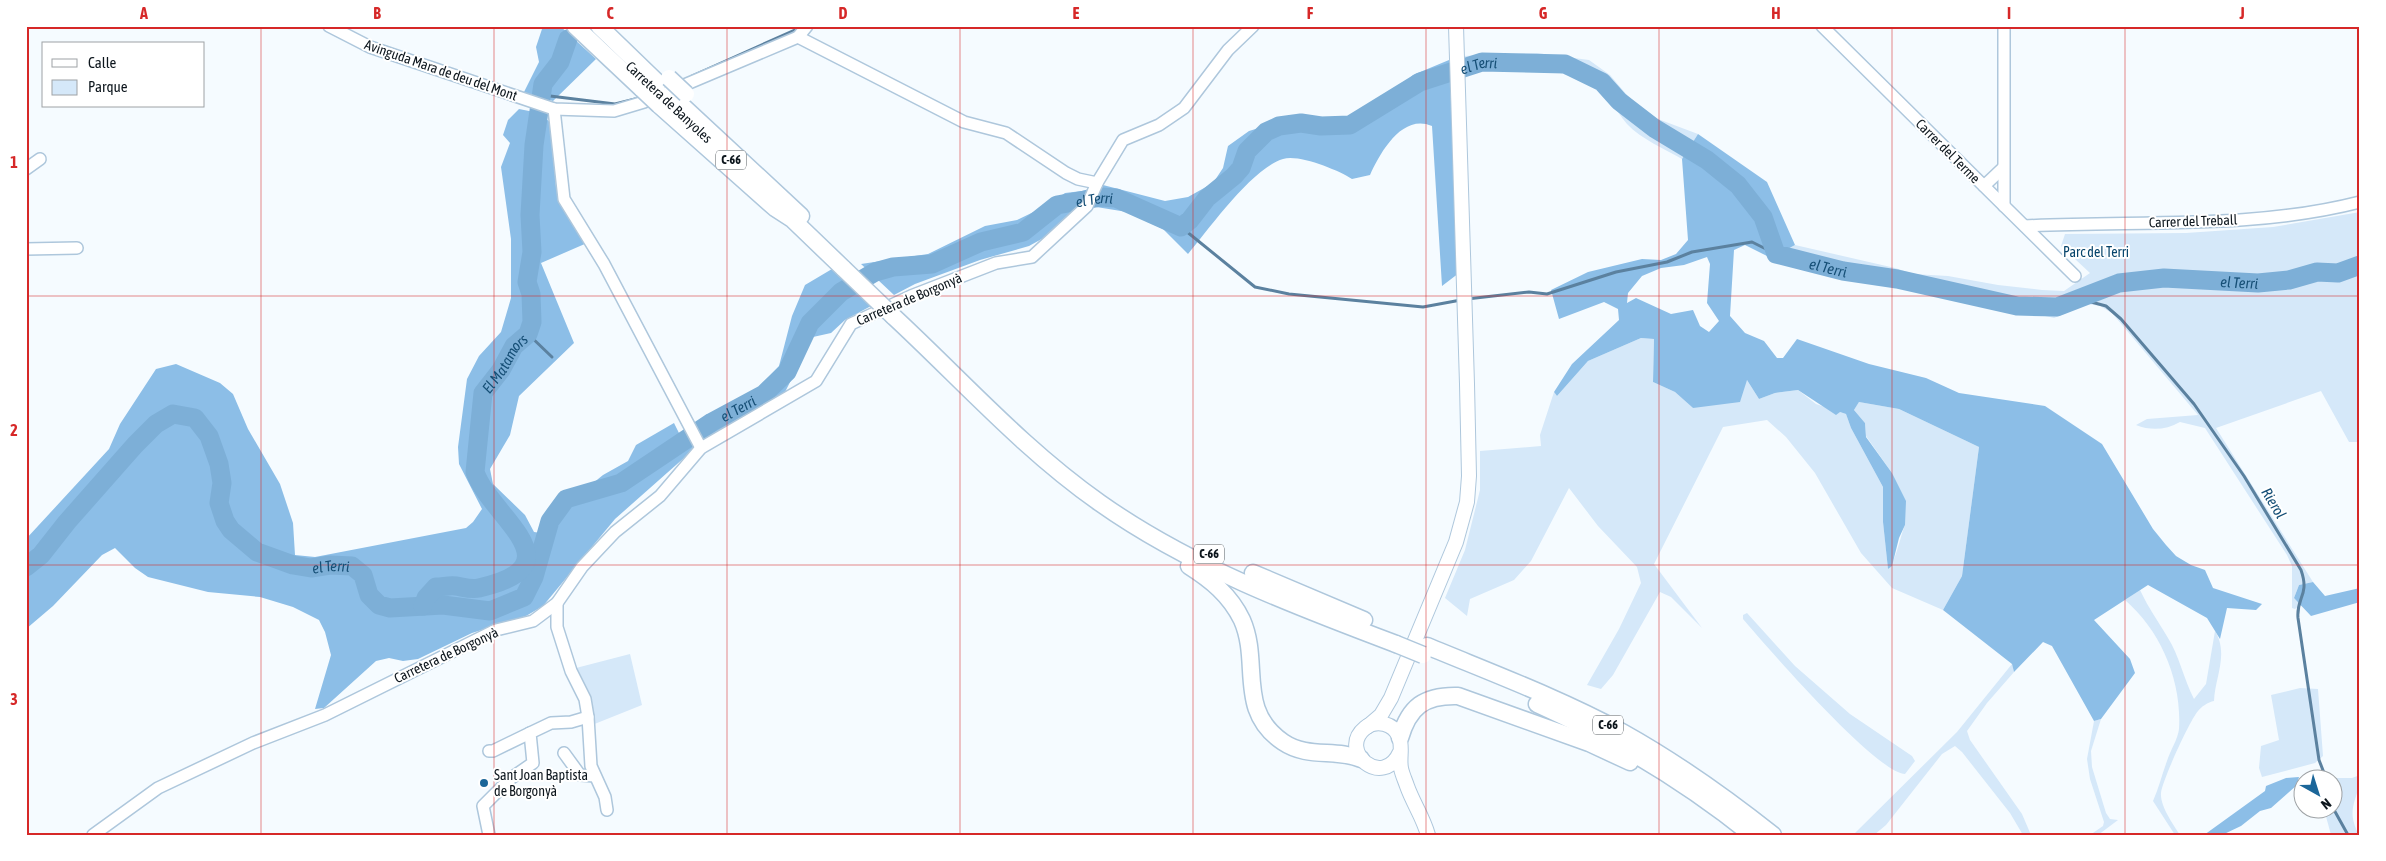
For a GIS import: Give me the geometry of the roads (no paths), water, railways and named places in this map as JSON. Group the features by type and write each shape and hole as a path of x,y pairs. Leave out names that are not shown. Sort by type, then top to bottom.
{"highway":[{"path":"575,26 655,84"},
{"name":"Carretera de Banyoles","path":"589,26 655,84"},
{"name":"C-66","path":"598,26 672,100 749,167 1006,425 1054,468 1100,503 1161,542 1269,592 1399,639"},
{"path":"614,26 655,84"},
{"path":"672,100 775,208 792,219 848,267"},
{"name":"C-66","path":"897,314 1036,439 1074,470 1124,506 1199,549 1399,639 1570,706 1621,732 1703,782 1773,835"},
{"path":"1161,542 1173,555 1218,586 1232,603 1242,621 1247,636 1255,707 1273,734 1294,748 1306,753 1353,756 1360,759"},
{"name":"C-66","path":"1425,650 1586,726 1680,781 1752,835"},
{"path":"1397,739 1408,718 1416,708 1435,697 1458,696 1590,743 1659,776 1680,781"}],"main road":[{"path":"1408,789 1396,776 1381,768 1368,765 1360,759 1356,743 1362,731 1381,715 1391,698 1456,542 1467,502 1469,476 1467,384 1456,26"},
{"path":"1391,698 1389,714 1397,739 1401,767 1408,789 1428,835"},
{"path":"1367,726 1380,723 1397,739"},
{"path":"1381,768 1393,763 1397,739"}],"street":[{"name":"Avinguda Mara de deu del Mont","path":"329,26 370,47 532,100 551,108"},
{"path":"349,37 356,26"},
{"path":"701,448 604,264 564,199 551,108 614,111 629,107 694,82 798,37 807,26"},
{"name":"Carretera de Borgonyà","path":"93,835 158,788 253,742 325,715 496,630 533,621 557,603 582,568 615,532 660,496 701,448 816,381 851,324 911,296 996,263 1032,257 1087,206 1096,183 1123,140 1159,125 1184,108 1228,50 1254,26"},
{"name":"Carrer del Terme","path":"1822,26 2074,276"},
{"path":"2004,26 2004,206"},
{"path":"798,37 958,118 1006,133 1066,173 1078,179 1096,183"},
{"path":"26,168 40,159"},
{"path":"1984,186 2003,168"},
{"name":"Carrer del Treball","path":"2025,226 2222,221 2334,209 2360,202"},
{"path":"26,249 77,248"},
{"path":"557,603 557,627 571,671 585,699 591,766 605,797 607,810"},
{"path":"489,751 493,751 551,723 571,722 588,717"},
{"path":"489,835 483,806 510,779 533,762 530,732"},
{"path":"564,752 580,775 595,776"}],"waterway":[{"path":"692,76 797,29"},
{"name":"El Matamors","path":"423,606 426,598 436,587 479,588 508,578 523,567 526,553 521,539 484,489 475,472 483,393 501,370 514,346 528,334 532,322 531,294 527,282 532,252 530,215 534,145 543,84 560,62 568,39"},
{"name":"el Terri","path":"26,567 41,555 67,522 135,445 156,424 173,414 195,418 209,436 219,464 222,483 219,503 225,521 231,530 257,552 293,565 311,568 330,565 352,566 363,575 369,595 379,605 390,608 443,605 490,611 524,597 534,577 550,521 566,499 621,483 712,422 764,394 787,372 810,323 841,292 875,272 893,267 932,264 981,242 1023,232 1057,205 1101,197 1116,198 1181,227 1190,220 1207,198 1234,176 1241,168 1247,151 1266,132 1279,126 1301,123 1321,126 1350,125 1420,82 1482,62 1565,64 1602,82 1619,101 1654,128 1707,160 1738,185 1763,217 1776,254 1843,271 1897,279 2017,306 2057,307 2119,283 2164,278 2258,283 2289,280 2317,272 2338,273 2360,265"},
{"path":"542,95 615,104 635,99"},
{"path":"1181,227 1255,287 1289,294 1423,307 1461,300"},
{"path":"1467,299 1529,292 1547,294 1616,272 1667,262 1692,252 1752,242 1776,254"},
{"name":"Rierol","path":"2080,299 2106,306 2121,319 2194,404 2244,476 2301,570 2304,586 2298,618 2319,760 2322,768"},
{"path":"528,334 552,357"},
{"name":"el Terri","path":"639,471 644,473"},
{"name":"Rierol","path":"2339,818 2348,835"}],"place":[{"name":"Sant Joan Baptista de Borgonyà","path":"484,783"}],"park label":[{"name":"Parc del Terri","path":"2096,252"}]}
